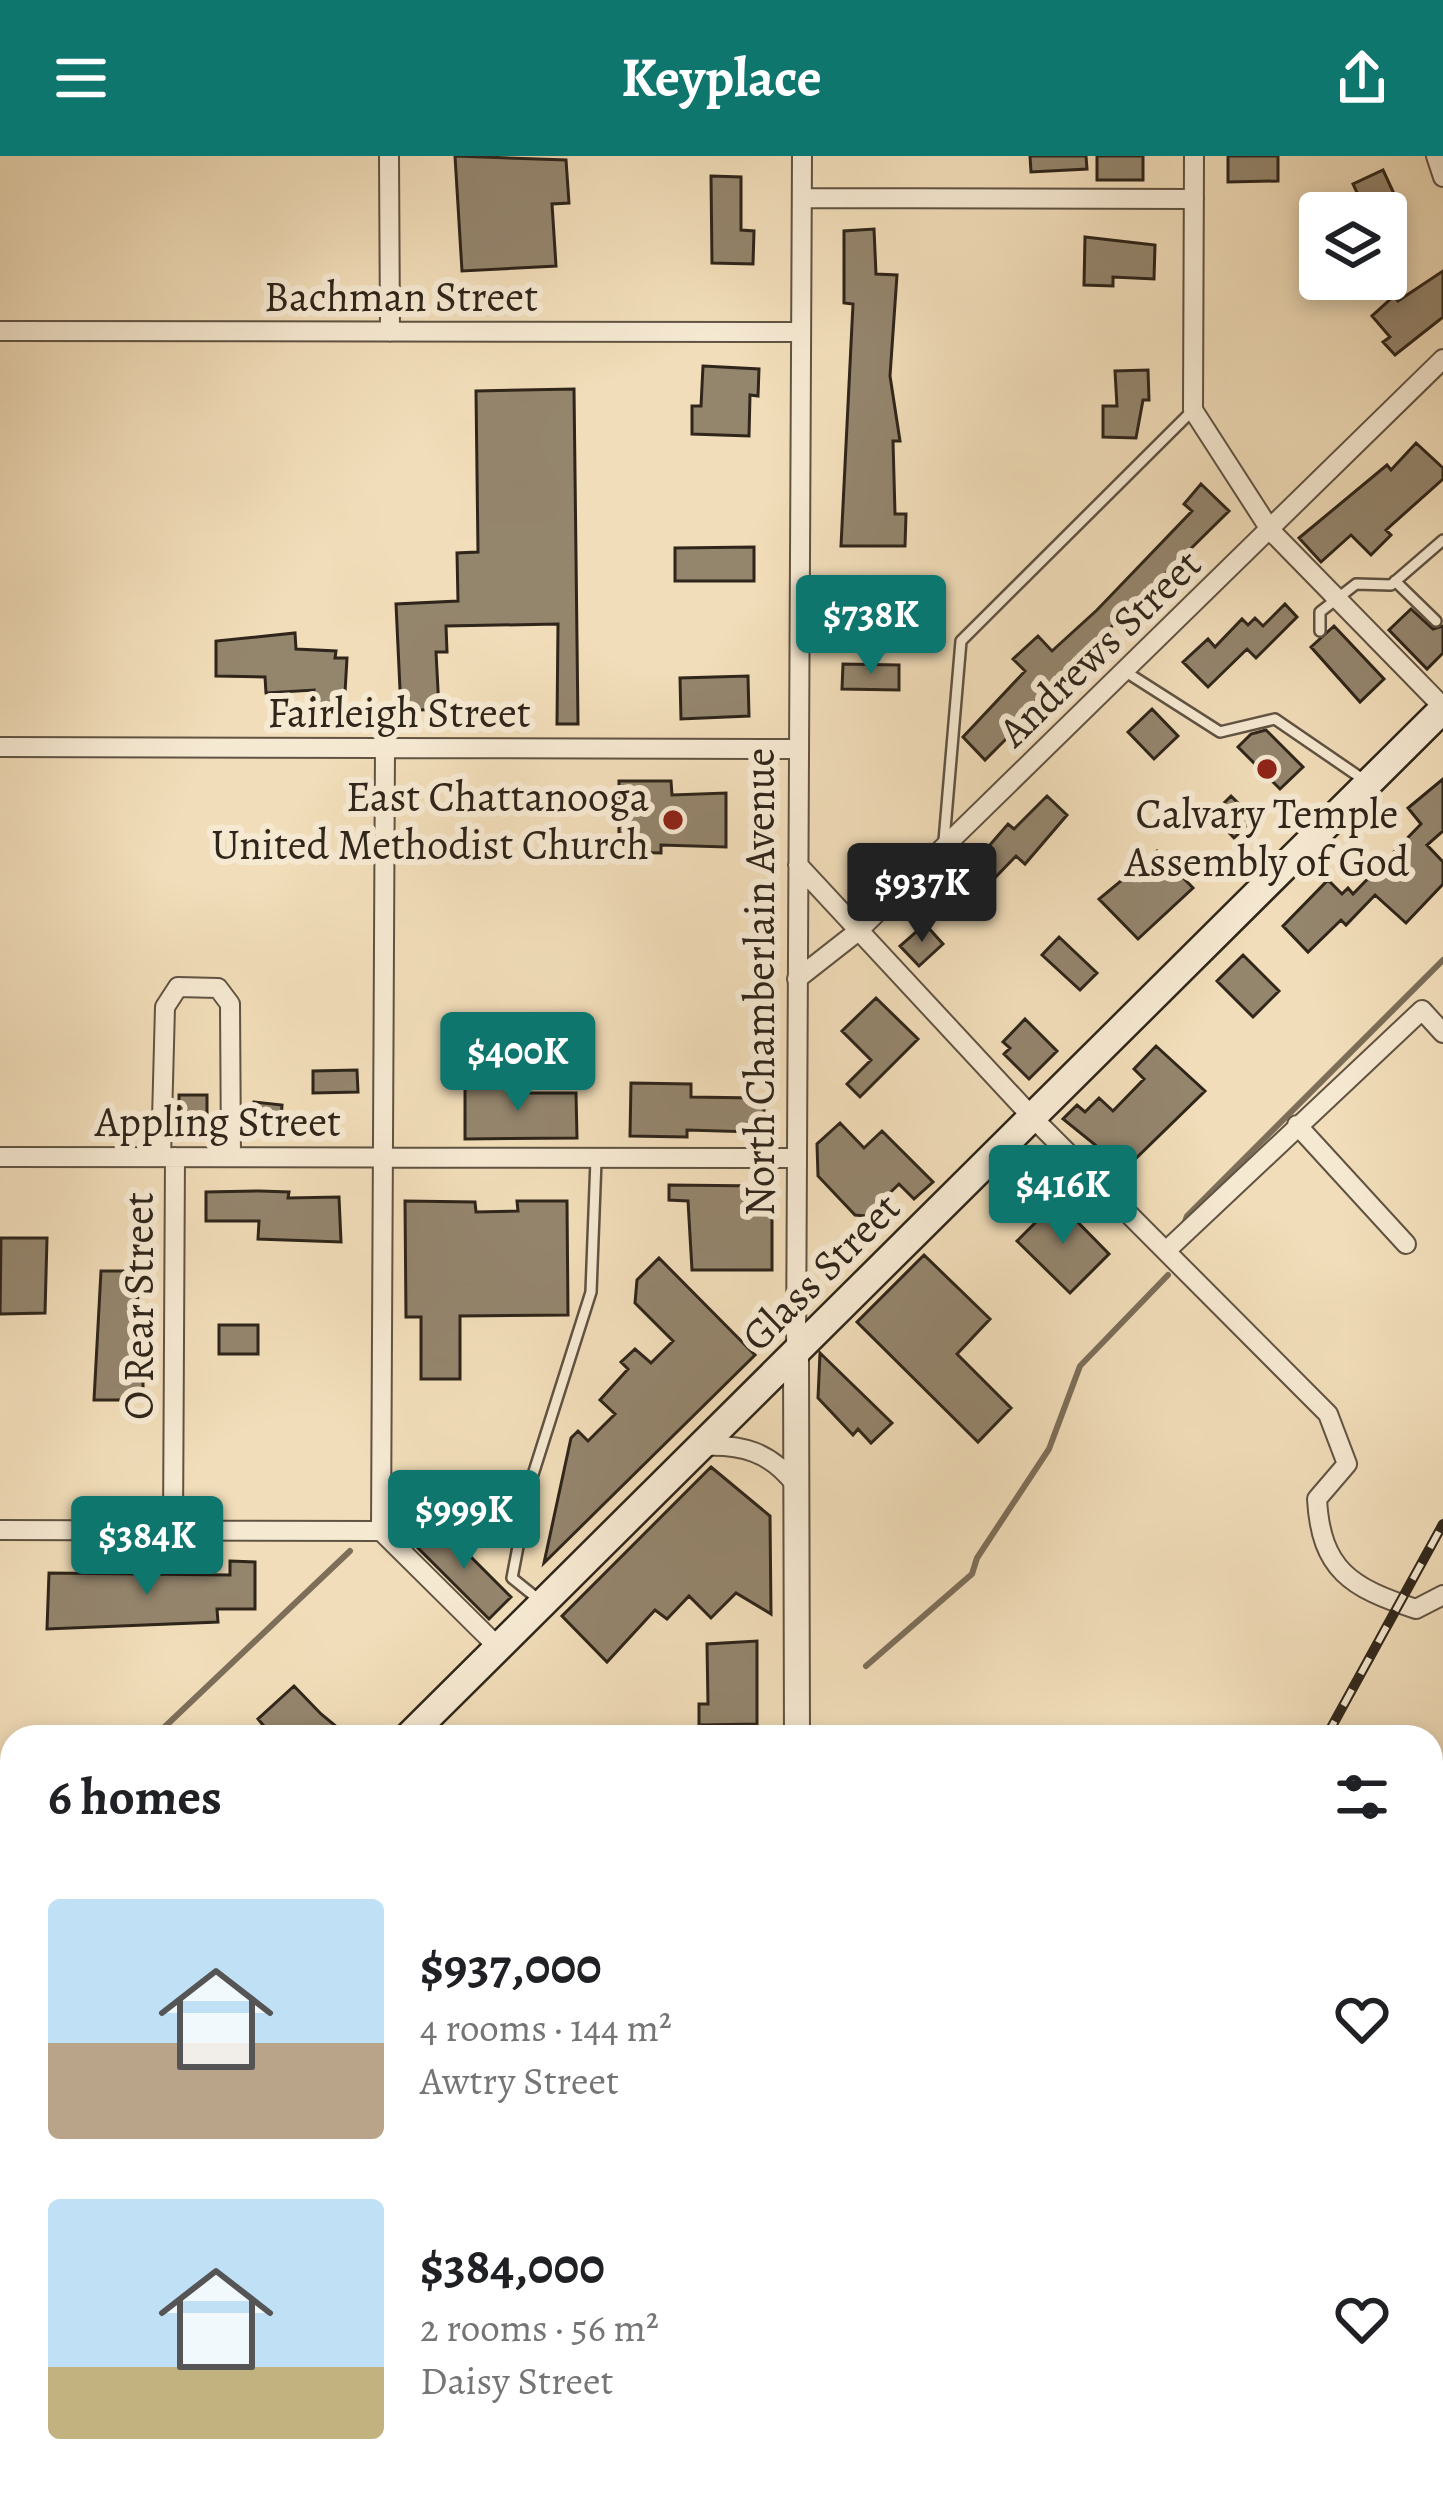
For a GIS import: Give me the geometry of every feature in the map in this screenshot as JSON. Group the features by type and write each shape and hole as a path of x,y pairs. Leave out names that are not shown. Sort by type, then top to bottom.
{"main road":[{"name":"Glass Street","path":"420,1725 1443,708"}],"street":[{"path":"389,156 389,332"},
{"name":"North Chamberlain Avenue","path":"797,1725 802,156"},
{"path":"1194,156 1193,410 1271,531 1443,708"},
{"path":"1436,156 1443,177"},
{"path":"802,199 1194,199"},
{"name":"Bachman Street","path":"0,331 801,332"},
{"name":"Andrews Street","path":"797,979 857,932 1443,359"},
{"name":"Fairleigh Street","path":"0,747 799,748"},
{"path":"381,1531 385,748"},
{"path":"798,865 1033,1118 1328,1414 1347,1464 1317,1499 1319,1541 1357,1587 1416,1609 1443,1595"},
{"name":"O Rear Street","path":"173,1527 165,1007 178,987 218,988 230,1004 232,1157"},
{"path":"1167,1250 1422,1010 1443,1033"},
{"path":"1297,1125 1406,1244"},
{"name":"Appling Street","path":"0,1157 797,1158"},
{"path":"703,1445 739,1444 783,1468 795,1484"},
{"path":"0,1530 381,1531 498,1647"}],"lane":[{"path":"943,848 961,641 1193,410"},
{"path":"1320,631 1320,612 1356,584 1395,581 1443,540"},
{"path":"1395,581 1436,621"},
{"path":"1126,672 1220,732 1275,718 1369,782"},
{"path":"543,1603 512,1578 530,1484 591,1292 596,1160"}],"building":[{"path":"455,156 566,160 569,203 552,204 556,266 462,271"},
{"path":"1030,156 1086,156 1087,169 1031,172"},
{"path":"1097,156 1143,156 1143,180 1097,180"},
{"path":"1228,156 1278,156 1278,181 1228,182"},
{"path":"1383,170 1393,192 1357,192 1353,184"},
{"path":"711,176 741,177 741,230 754,231 753,264 712,263"},
{"path":"874,229 876,274 897,275 890,376 900,441 893,441 895,514 906,514 905,546 841,546 853,304 844,303 844,231"},
{"path":"1085,237 1155,245 1154,279 1113,277 1113,286 1084,285"},
{"path":"1443,271 1443,317 1395,355 1383,342 1390,337 1372,316 1390,300 1407,300 1407,295"},
{"path":"703,366 759,369 758,396 750,395 749,436 692,434 692,406 701,406"},
{"path":"1148,370 1149,400 1143,400 1136,438 1103,437 1103,406 1117,406 1115,371"},
{"path":"574,389 578,724 557,724 558,624 446,626 447,652 436,652 439,709 401,711 396,604 458,601 457,553 478,552 476,391"},
{"path":"1416,443 1443,468 1443,479 1386,530 1391,535 1371,555 1351,535 1321,562 1299,538 1387,465 1391,470"},
{"path":"1201,484 1229,511 1035,702 1039,706 985,760 963,737 1025,671 1013,659 1038,636 1052,651 1097,610 1192,511 1184,504"},
{"path":"754,547 754,581 675,581 675,548"},
{"path":"1285,604 1297,617 1256,658 1247,649 1208,687 1183,662 1208,639 1215,647 1242,619 1248,625 1255,618 1263,626"},
{"path":"1411,609 1433,629 1443,626 1443,653 1427,669 1389,630"},
{"path":"1334,626 1384,679 1360,702 1311,647"},
{"path":"295,633 296,649 336,651 335,658 347,658 344,710 313,709 314,690 266,693 265,677 216,676 216,641"},
{"path":"843,664 899,665 899,690 842,689"},
{"path":"748,676 749,716 681,719 680,678"},
{"path":"1152,709 1178,736 1154,759 1128,732"},
{"path":"1266,730 1303,767 1280,789 1238,747 1251,734"},
{"path":"1443,779 1443,831 1427,845 1443,862 1443,884 1406,923 1375,895 1346,925 1341,920 1308,952 1283,926 1328,880 1342,894 1348,888 1353,894 1421,824 1408,808"},
{"name":"East Chattanooga United Methodist Church","path":"619,781 671,781 672,795 726,793 726,847 661,845 661,853 619,852"},
{"path":"1047,796 1067,815 1025,864 1016,856 982,891 976,885 973,889 948,863 976,861 1008,824 1014,829"},
{"path":"1231,796 1254,819 1234,838 1212,815"},
{"path":"1157,851 1193,888 1138,939 1099,899"},
{"path":"925,924 943,944 919,966 900,946"},
{"path":"1059,937 1097,973 1080,990 1042,955"},
{"path":"1243,955 1279,991 1253,1017 1217,981"},
{"path":"876,998 918,1039 860,1097 847,1084 871,1060 842,1031"},
{"path":"1025,1019 1057,1051 1029,1079 1004,1054 1010,1048 1003,1042"},
{"path":"1156,1046 1205,1091 1125,1169 1063,1119 1077,1105 1085,1112 1099,1098 1113,1111 1144,1079 1134,1069"},
{"path":"357,1070 358,1092 313,1093 313,1071"},
{"path":"465,1083 508,1084 508,1093 576,1093 577,1138 465,1139"},
{"path":"631,1083 691,1084 691,1097 756,1098 755,1106 764,1106 764,1126 753,1125 753,1132 687,1130 687,1137 630,1136"},
{"path":"179,1095 207,1095 207,1131 179,1131"},
{"path":"254,1102 282,1105 280,1134 250,1131"},
{"path":"840,1123 864,1148 882,1131 933,1182 914,1199 899,1184 866,1216 855,1215 818,1176 817,1144"},
{"path":"669,1185 772,1186 772,1270 692,1270 688,1201 669,1200"},
{"path":"206,1192 289,1192 288,1198 339,1197 341,1242 258,1239 259,1221 206,1221"},
{"path":"405,1201 475,1202 476,1212 518,1211 517,1201 567,1201 568,1315 460,1316 460,1379 421,1379 421,1317 406,1317"},
{"path":"1057,1201 1109,1254 1070,1293 1017,1241"},
{"path":"1,1238 47,1238 45,1313 0,1314"},
{"path":"924,1255 990,1319 957,1354 1011,1408 978,1442 857,1322"},
{"path":"659,1258 755,1355 544,1563 571,1438 578,1431 588,1441 615,1414 600,1400 628,1369 621,1362 635,1349 651,1363 673,1341 635,1303 637,1280"},
{"path":"101,1271 138,1271 137,1367 143,1367 143,1400 94,1400"},
{"path":"219,1325 258,1325 258,1354 219,1354"},
{"path":"820,1353 892,1423 871,1443 858,1429 853,1435 818,1398"},
{"path":"711,1467 770,1516 771,1614 736,1593 711,1618 689,1596 667,1619 655,1610 607,1662 562,1616"},
{"path":"438,1524 511,1597 489,1619 416,1546"},
{"path":"230,1561 255,1562 255,1609 217,1609 218,1622 47,1629 49,1573 230,1575"},
{"path":"757,1641 757,1724 699,1725 699,1704 708,1704 707,1644"},
{"path":"294,1686 334,1725 263,1725 258,1719"}],"waterway":[{"path":"1183,1227 1187,1216 1443,960"},
{"path":"866,1666 972,1574 977,1558 1049,1449 1080,1366 1168,1275"},
{"path":"167,1725 350,1551"}],"railway":[{"path":"1333,1725 1443,1524"}],"place":[{"name":"Calvary Temple Assembly of God","path":"1267,769"},
{"name":"East Chattanooga United Methodist Church","path":"673,820"}]}
